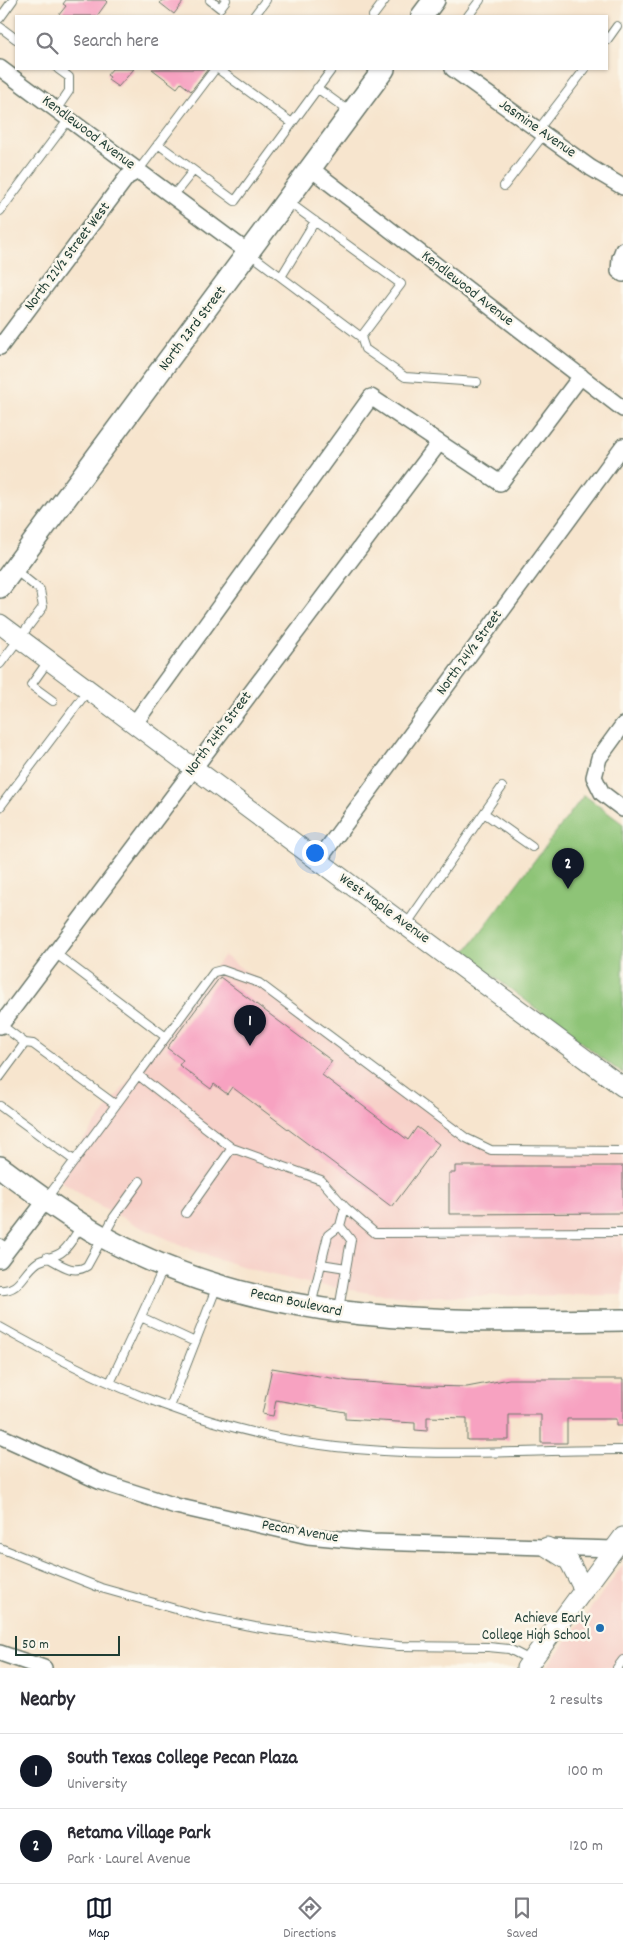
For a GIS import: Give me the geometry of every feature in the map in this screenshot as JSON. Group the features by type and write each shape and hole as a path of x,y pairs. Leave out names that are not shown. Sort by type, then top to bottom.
{"main road":[{"path":"423,15 434,0"},
{"name":"North 23rd Street","path":"0,587 383,70"},
{"name":"Pecan Boulevard","path":"0,1167 103,1237 165,1265 218,1284 310,1308 338,1313 446,1320 623,1320"}],"street":[{"name":"Kendlewood Avenue","path":"0,68 249,253"},
{"name":"Jasmine Avenue","path":"454,70 541,132 623,187"},
{"name":"Kendlewood Avenue","path":"310,168 623,409"},
{"name":"North 22½ Street West","path":"0,347 127,177 138,171"},
{"path":"623,250 619,271 623,274"},
{"path":"135,722 371,397 500,484 581,376"},
{"name":"North 24th Street","path":"0,1025 439,443"},
{"name":"North 24½ Street","path":"318,860 623,446"},
{"name":"West Maple Avenue","path":"0,624 135,722 623,1087"},
{"path":"623,725 599,758 594,777 602,793 623,809"},
{"path":"3,1250 46,1200"},
{"name":"Pecan Avenue","path":"0,1436 101,1482 176,1506 308,1536 372,1542 547,1547 619,1543"},
{"path":"529,1664 619,1543"},
{"path":"547,1547 568,1561 584,1590"},
{"path":"0,1653 44,1668"}],"lane":[{"path":"0,18 13,0"},
{"path":"210,0 220,8 226,0"},
{"path":"255,15 266,0"},
{"path":"374,15 385,0"},
{"path":"469,15 480,0"},
{"path":"608,39 617,26"},
{"path":"0,27 15,37"},
{"path":"56,110 69,91 69,76 60,70"},
{"path":"138,171 213,70"},
{"path":"219,70 292,123"},
{"path":"158,144 235,201 331,70"},
{"path":"504,186 584,70"},
{"path":"318,88 351,113"},
{"path":"0,211 69,119"},
{"path":"173,196 192,170"},
{"path":"287,201 401,284 361,337"},
{"path":"281,277 315,221"},
{"path":"249,253 361,337 365,349 405,377 477,382"},
{"path":"0,664 43,607 40,590 13,569"},
{"path":"49,660 31,685 53,701"},
{"path":"0,807 89,689"},
{"path":"406,925 502,787"},
{"path":"484,813 532,847"},
{"path":"55,953 166,1037"},
{"path":"46,1200 214,972 222,970 259,983 466,1138 491,1150 623,1151"},
{"path":"0,1025 25,1043 33,1044 116,1105"},
{"path":"0,1077 25,1043"},
{"path":"138,1075 232,1148 321,1180 345,1207 375,1233 623,1232"},
{"path":"0,1106 75,1161"},
{"path":"186,1213 232,1148"},
{"path":"46,1257 69,1269 81,1270 87,1266 114,1217 140,1181"},
{"path":"310,1308 328,1235 340,1226 345,1207"},
{"path":"0,1290 10,1291 19,1284 29,1268 46,1257 62,1253 83,1225"},
{"path":"338,1313 351,1240 340,1226"},
{"path":"321,1264 346,1268"},
{"path":"110,1383 165,1265"},
{"path":"170,1407 218,1284"},
{"path":"141,1317 195,1342"},
{"path":"0,1327 110,1383 170,1407 241,1429 287,1440 335,1447 429,1453 623,1450"},
{"path":"0,1548 101,1588 204,1617 265,1629 360,1642 399,1646 502,1648 529,1664"},
{"path":"617,1668 623,1660"}],"shaded area":[{"path":"224,955 467,1137 486,1147 623,1149 623,1295 414,1296 376,1294 307,1283 260,1272 200,1253 140,1227 91,1201 55,1177"},
{"name":"Achieve Early College High School","path":"623,1565 623,1668 546,1668 607,1587"}],"green space":[{"path":"584,795 623,824 623,1074 464,954"}],"building":[{"path":"66,0 105,0 107,2 98,15 59,15 66,6 63,4"},
{"path":"162,0 181,0 183,2 174,14 160,3"},
{"path":"111,70 133,70 118,87 108,80 110,77 107,75"},
{"path":"153,70 207,70 191,91 181,83 177,88"},
{"path":"220,977 332,1061 322,1075 408,1140 417,1127 439,1144 392,1207 232,1087 227,1094 214,1084 211,1089 179,1065 183,1060 167,1048"},
{"path":"455,1166 623,1166 623,1213 449,1214 449,1173 455,1173"},
{"path":"272,1368 349,1381 427,1386 467,1387 509,1379 623,1379 623,1426 616,1426 616,1419 567,1419 567,1443 541,1443 541,1415 509,1415 509,1440 467,1440 467,1418 427,1417 427,1431 415,1430 415,1423 345,1419 345,1412 276,1400 273,1416 262,1414"}],"place":[{"name":"Retama Village Park","path":"568,889"},
{"name":"South Texas College Pecan Plaza","path":"250,1046"},
{"name":"Achieve Early College High School","path":"600,1628"}]}
